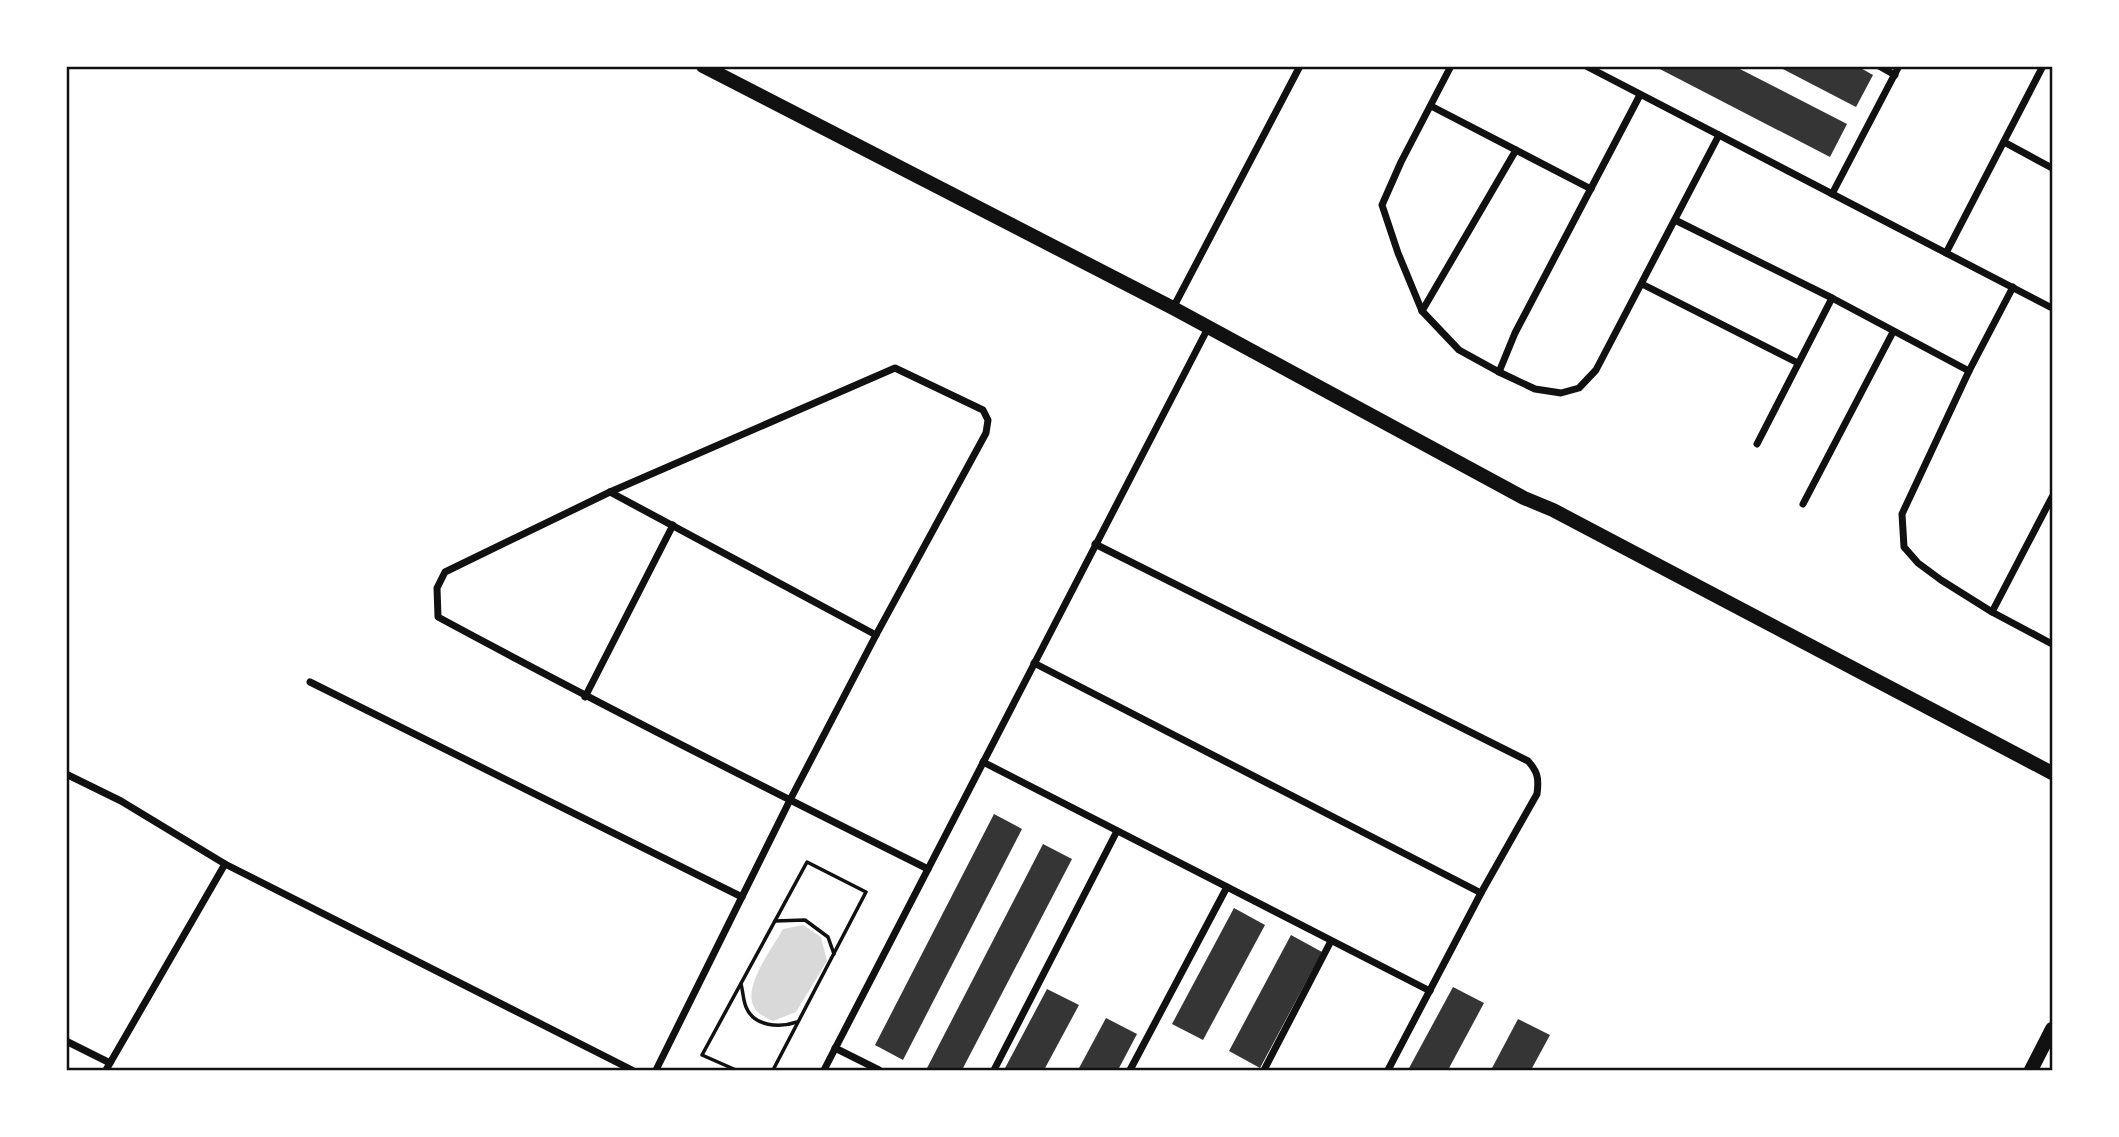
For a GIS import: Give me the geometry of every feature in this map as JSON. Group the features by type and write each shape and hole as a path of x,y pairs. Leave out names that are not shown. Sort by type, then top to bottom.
{"main road":[{"path":"703,66 1173,308 1524,498 1553,510 2053,773"},
{"path":"2031,1070 2053,1029"}],"street":[{"path":"1173,308 1300,66"},
{"path":"1451,66 1401,162 1382,205 1422,311 1460,350 1535,389 1561,393 1579,387 1596,370 1719,135"},
{"path":"1586,66 2053,308"},
{"path":"1879,66 1895,75"},
{"path":"1832,194 1899,66"},
{"path":"1946,253 2043,66"},
{"path":"1499,372 1515,333 1640,94"},
{"path":"1431,106 1591,188"},
{"path":"2004,142 2053,168"},
{"path":"1422,311 1516,150"},
{"path":"1675,220 1832,298 1969,372"},
{"path":"1642,284 1798,363"},
{"path":"2013,287 1969,372 1902,514 1904,547 1918,563 1941,580 2053,645"},
{"path":"1757,444 1832,298"},
{"path":"824,1070 1208,328"},
{"path":"1803,505 1893,332"},
{"path":"656,1070 790,800 986,433 988,420 983,410 895,369 610,492 445,572 437,588 438,617 585,696 790,800 928,869"},
{"path":"610,492 876,635"},
{"path":"1993,612 2053,497"},
{"path":"585,696 673,525"},
{"path":"1095,544 1528,761 1538,776 1537,794 1481,893 1388,1070"},
{"path":"1034,663 1481,893"},
{"path":"310,682 742,897"},
{"path":"983,762 1430,991"},
{"path":"66,774 121,801 225,864 632,1070"},
{"path":"994,1070 1117,831"},
{"path":"66,1041 108,1067 225,864"},
{"path":"1130,1070 1227,887"},
{"path":"1264,1070 1331,941"},
{"path":"835,1048 879,1070"}],"path":[{"path":"736,1070 702,1055 807,862 866,892 773,1070"},
{"path":"775,921 806,920 828,937 834,954"},
{"path":"741,984 750,1015 767,1025 785,1026 799,1021"}],"shaded area":[{"path":"803,925 821,937 827,961 796,1012 773,1021 760,1014 753,1006 753,984 783,929"}],"building":[{"path":"1654,66 1734,66 1847,124 1830,157"},
{"path":"1777,66 1857,66 1873,75 1856,107"},
{"path":"994,814 1022,829 903,1060 875,1045"},
{"path":"1043,844 1072,859 962,1070 926,1070"},
{"path":"1234,908 1265,925 1203,1040 1172,1024"},
{"path":"1291,935 1322,952 1260,1068 1229,1051"},
{"path":"1453,987 1484,1003 1448,1070 1408,1070"},
{"path":"1047,989 1079,1005 1044,1070 1004,1070"},
{"path":"1106,1018 1137,1034 1118,1070 1078,1070"},
{"path":"1518,1019 1550,1035 1531,1070 1491,1070"}]}
